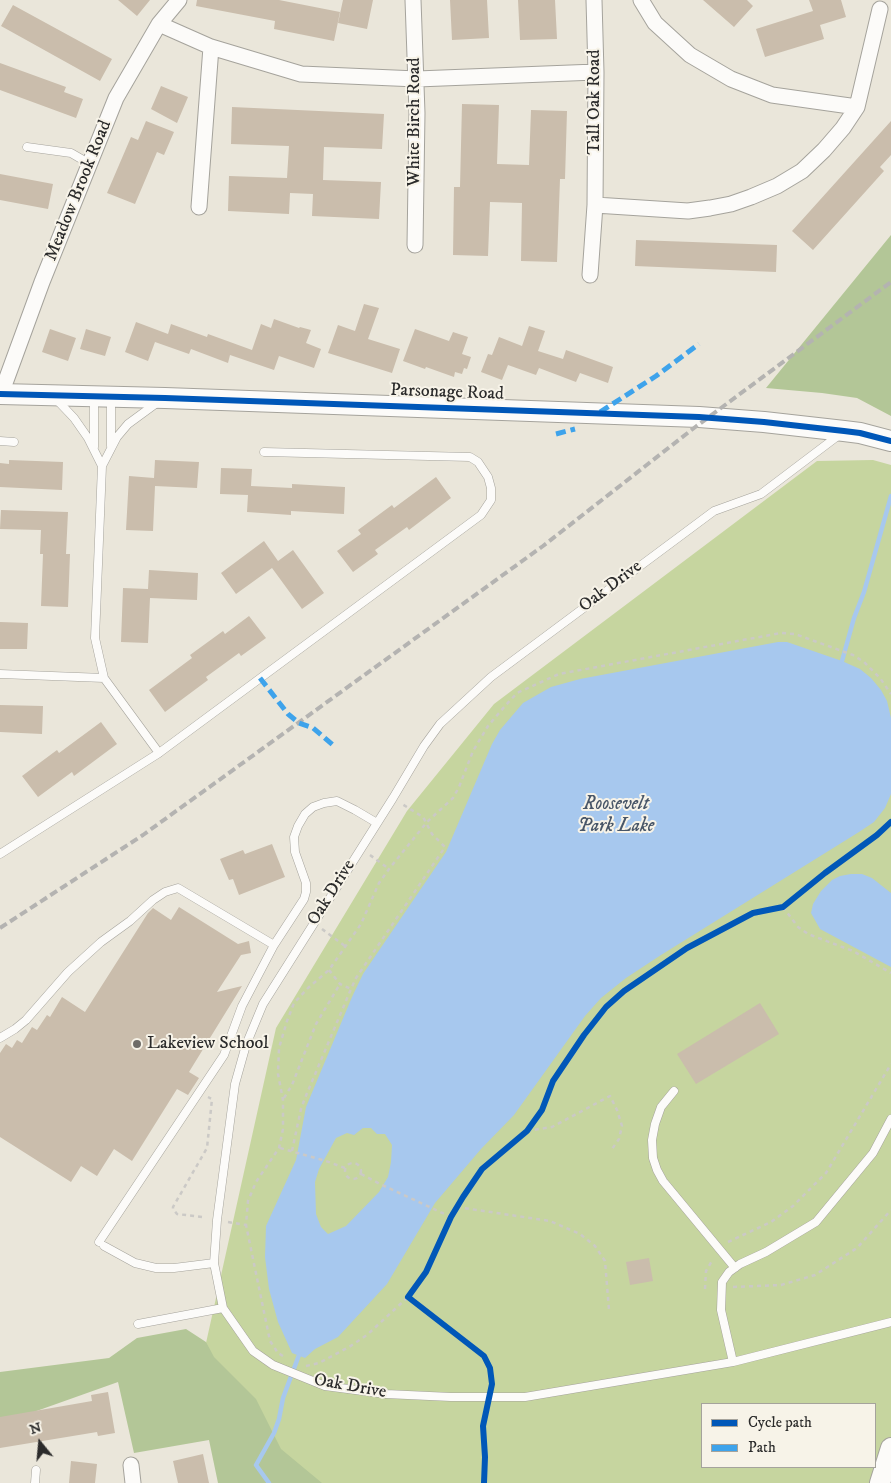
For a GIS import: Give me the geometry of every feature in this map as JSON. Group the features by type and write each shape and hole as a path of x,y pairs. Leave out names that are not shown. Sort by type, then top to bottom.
{"street":[{"name":"Meadow Brook Road","path":"1,394 42,282 116,98 159,24 179,0"},
{"name":"White Birch Road","path":"413,0 417,79 415,245"},
{"name":"Tall Oak Road","path":"590,275 595,205 596,72 594,0"},
{"path":"641,0 655,23 690,55 731,79 772,95 857,107"},
{"path":"595,205 688,211 710,208 731,204 751,197 777,186 802,172 843,128 857,107 880,10"},
{"path":"159,24 211,47 301,74 417,79 596,72"},
{"path":"200,207 211,47"},
{"name":"Parsonage Road","path":"1,394 699,417 844,431 891,441"},
{"path":"131,1465 133,1483"}],"lane":[{"path":"27,147 71,153 90,164"},
{"path":"52,395 74,418 94,449 102,466"},
{"path":"94,449 102,396"},
{"path":"102,396 111,448"},
{"path":"158,753 104,678 95,638 102,466 117,437 128,424 165,398"},
{"name":"Oak Drive","path":"844,431 761,494 714,511 491,677 440,724 424,746 263,1004 246,1045 235,1084 216,1220 214,1263 224,1308 253,1351 273,1365 324,1386 386,1394 451,1397 525,1397 733,1362 891,1322"},
{"path":"0,442 14,442"},
{"path":"0,854 158,753 481,515 491,500 491,488 488,477 478,462 470,457 264,452"},
{"path":"0,674 104,678"},
{"path":"214,1263 174,1268 156,1268 136,1263 102,1244 198,1092 224,1055 242,1006 274,945 304,899 306,883 295,852 294,838 305,814 324,803 337,801 377,823"},
{"path":"0,1038 26,1020 68,972 101,942 130,921 153,900 171,890 178,888 274,945"},
{"path":"674,1091 661,1107 655,1124 652,1140 653,1158 657,1170 663,1181 735,1268"},
{"path":"733,1362 721,1310 722,1282 729,1272 740,1264 766,1252 816,1222 873,1153 891,1119"},
{"path":"138,1324 224,1308"},
{"path":"35,1483 36,1470"}],"path":[{"path":"278,1353 270,1341 246,1225 248,1201 256,1182 279,1148 283,1128 283,1100 278,1074 279,1048 287,1021 294,1003 329,970 361,924 379,883 389,869 427,822 453,798 473,752 488,726 517,693 559,674 781,633 795,634 853,655 864,662 880,678 891,694"},
{"path":"292,1151 303,1103 356,978 445,847 432,834 423,817 393,798"},
{"path":"306,1366 319,1363 367,1335 408,1297 426,1272 451,1218 482,1169 527,1131 542,1110 553,1081 584,1035 606,1007 624,992 687,948 753,913 782,907 878,835 891,822"},
{"path":"360,849 389,869"},
{"path":"782,907 798,927 808,934 852,951 891,973"},
{"path":"314,924 345,946"},
{"path":"329,970 340,984 351,989"},
{"path":"283,1100 292,1085 316,1024 340,984"},
{"path":"705,1289 706,1270 715,1255 730,1240 771,1222 793,1206 826,1173 891,1064"},
{"path":"198,1092 212,1100 207,1148 174,1204 173,1210 177,1214 202,1217"},
{"path":"527,1131 552,1127 610,1096 622,1126 619,1139 612,1149"},
{"path":"279,1148 345,1168"},
{"path":"356,1163 360,1166 361,1174 357,1178 351,1179 345,1174 345,1168 348,1164 356,1163"},
{"path":"361,1174 451,1218"},
{"path":"457,1207 550,1221 580,1234 596,1246 605,1261 609,1310"},
{"path":"722,1287 748,1288 782,1285 814,1275 856,1248 891,1210"},
{"path":"228,1222 246,1225"},
{"path":"408,1297 484,1356 490,1368 492,1384"}],"green space":[{"path":"891,235 891,416 857,398 766,388"},
{"path":"873,460 891,465 891,1483 220,1483 198,1379 276,1028 407,811 494,704 817,461"},
{"path":"186,1329 206,1342 214,1357 256,1399 281,1449 322,1483 218,1483 209,1440 134,1453 118,1382 0,1424 0,1372 109,1358 137,1338"}],"water":[{"name":"Roosevelt Park Lake","path":"778,642 787,642 842,661 860,669 871,678 887,701 891,718 891,794 885,808 874,822 661,955 626,978 601,998 585,1016 514,1115 481,1149 435,1203 387,1284 338,1337 315,1349 305,1358 292,1353 278,1322 269,1289 265,1257 266,1226 296,1160 306,1107 352,997 363,974 446,852 492,744 500,730 523,703 551,687 580,679","holes":["363,1128 371,1128 377,1134 385,1134 392,1145 388,1177 379,1192 346,1226 328,1234 321,1227 316,1214 315,1182 319,1169 336,1138 347,1133 354,1135"]},
{"path":"851,874 862,874 872,878 891,893 891,967 820,929 811,913 813,904 821,891 832,880"}],"building":[{"path":"118,0 150,0 137,16"},
{"path":"197,0 279,0 340,12 334,41 274,29 275,21 196,6"},
{"path":"343,0 373,0 367,29 338,23"},
{"path":"450,0 487,0 489,38 452,40"},
{"path":"518,0 555,0 557,39 520,40"},
{"path":"703,0 747,0 753,6 734,27"},
{"path":"809,0 841,0 846,17 820,25 824,39 765,57 756,29 813,11"},
{"path":"13,5 112,59 100,81 1,26"},
{"path":"0,63 66,87 64,92 83,99 76,118 0,90"},
{"path":"161,86 188,97 177,123 151,109"},
{"path":"462,104 499,105 497,164 529,165 531,110 567,111 565,179 560,179 557,262 521,261 522,203 490,202 488,256 453,255 454,187 460,187"},
{"path":"232,107 384,114 382,149 324,147 323,180 381,182 379,219 312,216 313,194 290,193 289,214 228,211 229,176 287,178 289,146 231,144"},
{"path":"146,121 174,132 164,155 157,152 135,204 107,193 131,137 138,140"},
{"path":"891,121 891,155 880,167 884,171 813,250 792,231"},
{"path":"0,174 53,184 48,209 0,200"},
{"path":"636,240 777,245 776,272 635,266"},
{"path":"364,304 379,308 368,339 400,349 392,373 328,353 338,325 355,331"},
{"path":"274,319 299,328 311,330 306,343 321,349 314,368 279,356 274,370 230,355 228,363 191,349 189,354 155,342 148,361 125,352 136,322 168,334 171,324 207,337 208,334 252,350 261,324 271,328"},
{"path":"529,326 545,331 538,351 563,359 566,350 613,367 608,383 580,373 576,382 539,368 536,375 508,365 502,380 481,372 488,354 492,355 499,337 522,346"},
{"path":"50,329 76,338 68,361 42,352"},
{"path":"86,329 111,337 105,356 80,349"},
{"path":"415,329 449,341 453,332 468,337 462,354 471,357 467,369 464,368 462,374 455,372 454,377 403,361"},
{"path":"9,460 63,462 62,490 0,487 0,463 9,464"},
{"path":"155,460 199,462 197,488 155,486 153,531 126,530 129,476 154,478"},
{"path":"221,468 252,469 251,486 292,488 292,484 345,487 344,514 291,511 291,515 247,512 248,495 220,494"},
{"path":"436,477 451,498 409,530 407,527 375,550 378,554 353,572 337,551 361,534 358,530 392,505 394,508"},
{"path":"1,510 68,512 66,554 70,554 68,607 41,606 43,554 40,554 41,530 0,529"},
{"path":"264,541 278,561 293,550 324,593 302,609 272,568 236,594 221,573"},
{"path":"149,570 198,573 197,600 150,598 148,643 121,642 123,588 148,589"},
{"path":"249,616 266,638 241,656 239,653 206,677 208,680 165,712 149,690 192,658 190,655 223,631 225,634"},
{"path":"0,622 28,623 27,649 0,649"},
{"path":"0,705 43,706 42,734 0,732"},
{"path":"101,722 117,744 74,776 72,772 38,797 22,776 57,750 59,753"},
{"path":"272,844 285,877 239,895 233,879 229,880 220,859 243,850 245,854"},
{"name":"Lakeview School","path":"179,907 238,944 249,941 251,953 241,955 217,992 242,986 189,1072 199,1078 188,1095 177,1089 132,1161 114,1149 97,1176 81,1166 71,1182 0,1137 0,1053 6,1044 12,1048 17,1040 22,1043 32,1027 37,1030 47,1015 50,1017 62,997 85,1012 148,913 153,908 171,920"},
{"path":"760,1003 779,1034 696,1084 677,1054"},
{"path":"649,1258 653,1281 630,1285 626,1262"},
{"path":"108,1392 115,1433 98,1436 97,1432 0,1448 0,1417 92,1401 91,1395"},
{"path":"203,1454 209,1483 178,1483 173,1461"},
{"path":"71,1461 97,1464 95,1483 69,1483"}],"waterway":[{"path":"842,661 891,496"},
{"path":"269,1483 256,1465 274,1433 283,1398 299,1355"}],"railway":[{"path":"0,928 143,835 543,546 694,428 891,282"}],"marked path":[{"path":"600,412 656,376 699,344"},
{"path":"556,434 575,429"},
{"path":"260,678 288,714 299,723 313,728 334,746"}],"cycle path":[{"path":"0,394 699,417 860,433 891,441"},
{"path":"484,1483 483,1426 492,1384 490,1368 484,1356 408,1297 426,1272 451,1217 463,1197 482,1169 527,1131 542,1110 553,1081 584,1035 606,1007 624,991 687,948 753,913 783,907 877,835 891,822"}],"place":[{"name":"Lakeview School","path":"137,1044"}]}
